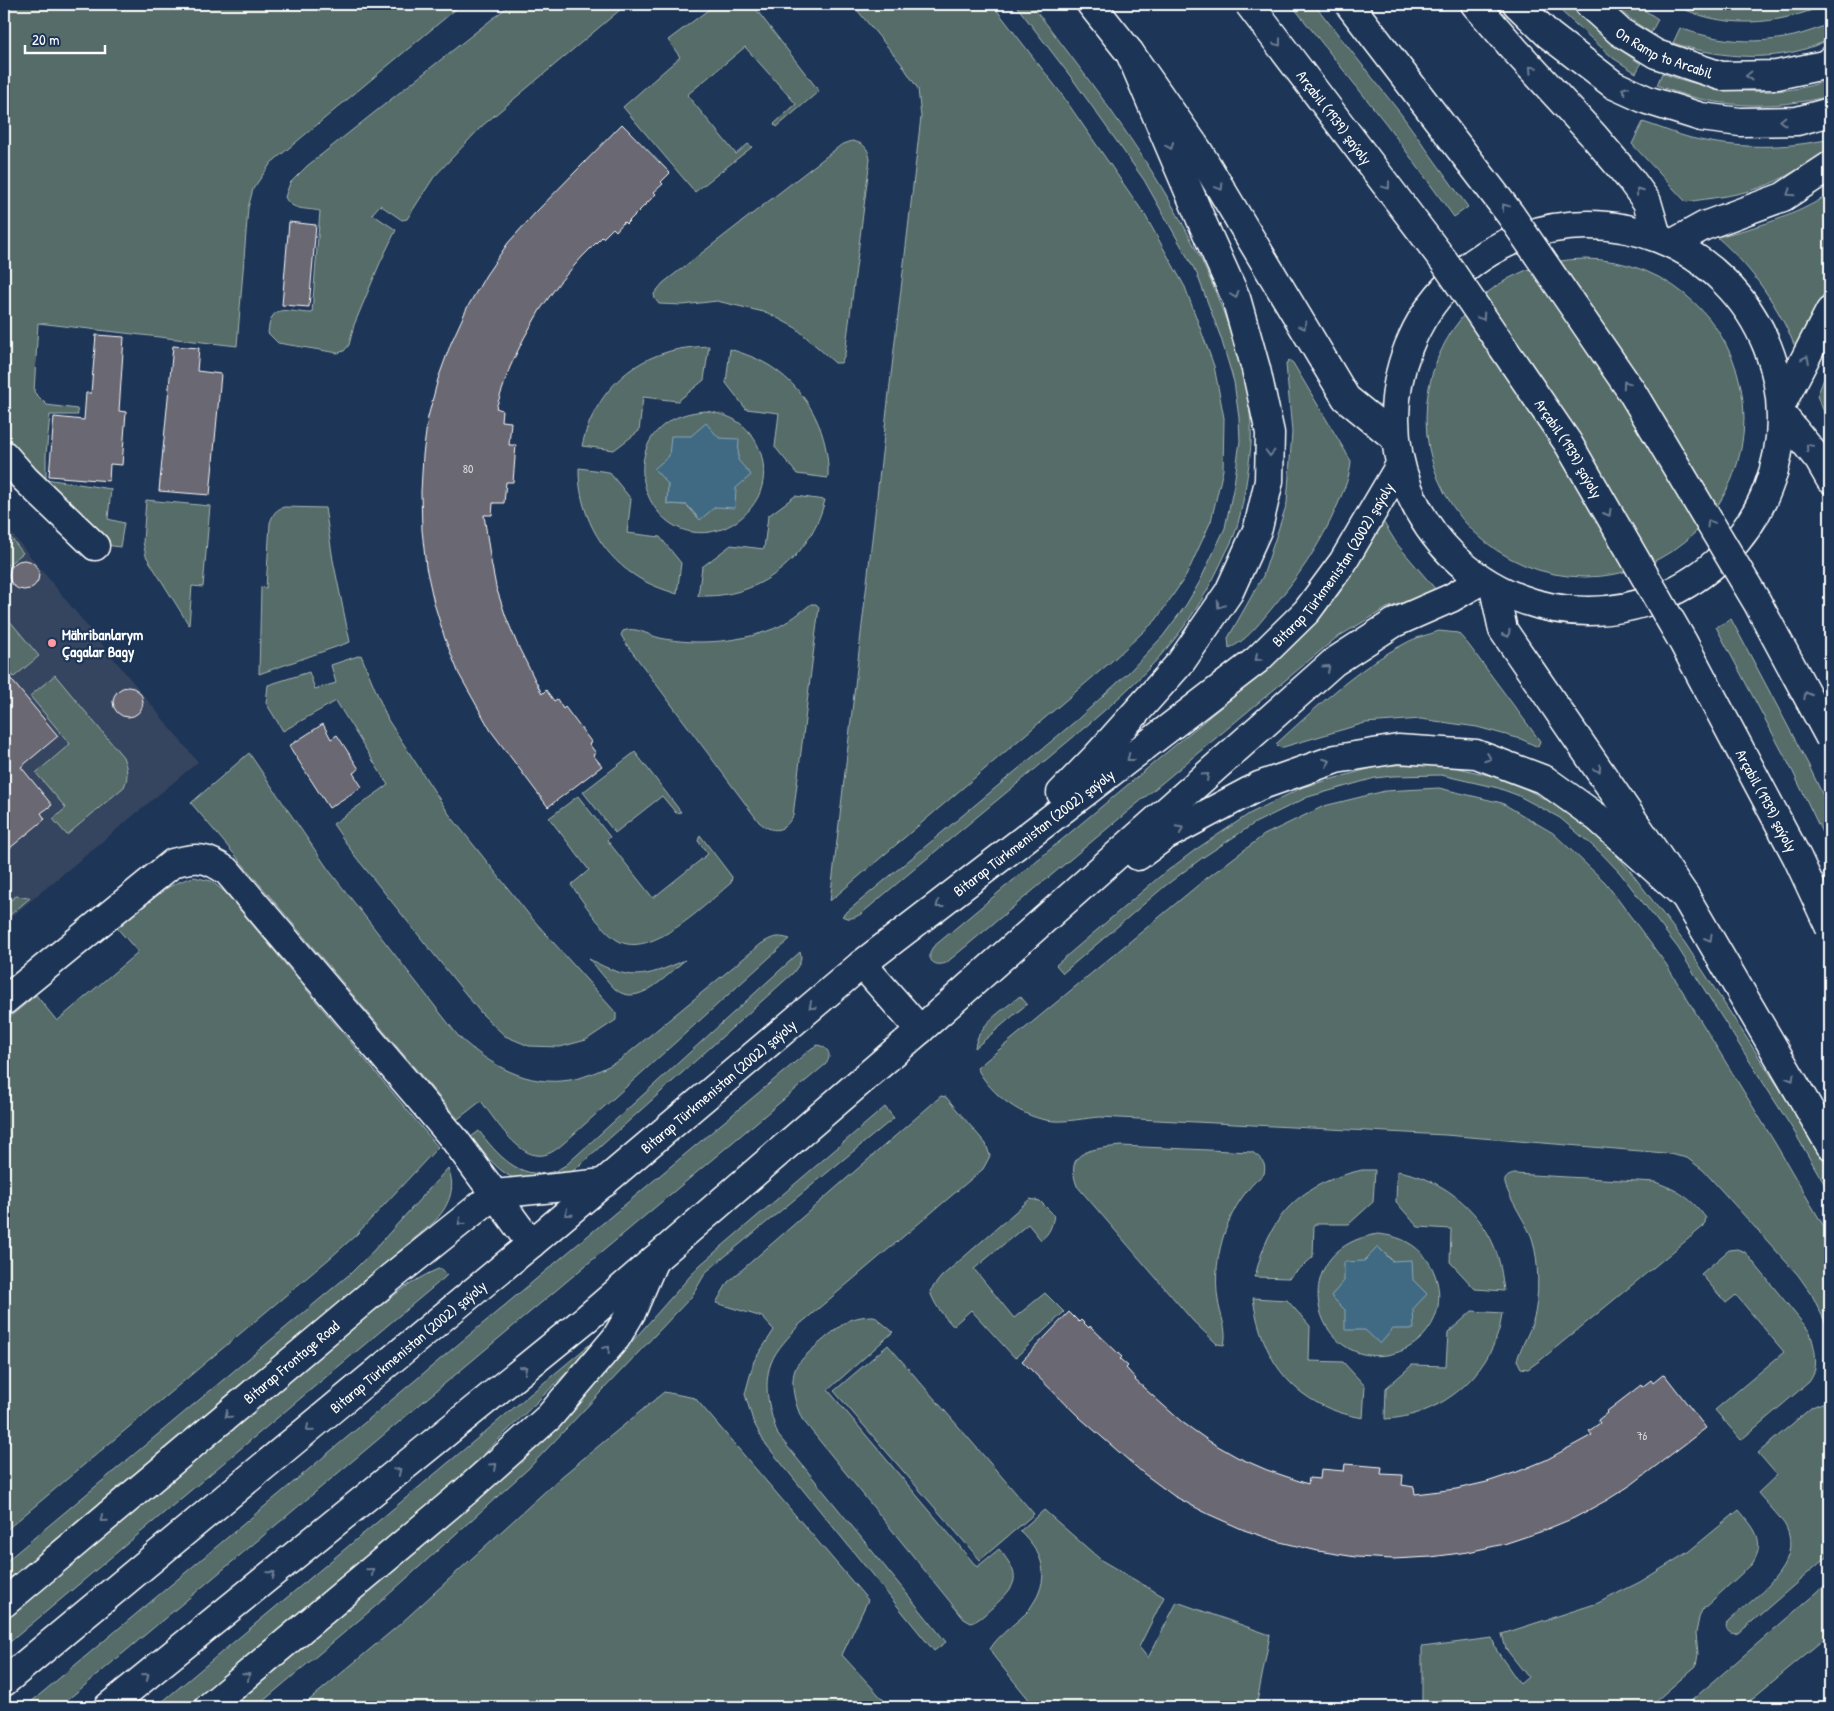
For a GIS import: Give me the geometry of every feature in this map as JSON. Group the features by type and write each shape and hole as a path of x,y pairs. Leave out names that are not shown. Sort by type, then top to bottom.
{"main road":[{"path":"1091,4 1130,53 1197,150 1346,398 1395,438"},
{"name":"Arçabil (1939) şaýoly","path":"1249,4 1444,261 1568,443 1683,642 1797,857 1830,928"},
{"path":"1349,4 1510,214 1632,392 1757,602 1830,738"},
{"path":"1475,4 1631,180 1647,202 1665,239"},
{"path":"1517,4 1549,35 1614,85 1647,100 1701,117 1740,122 1797,121 1830,112"},
{"name":"On Ramp to Arcabil","path":"1589,4 1620,32 1656,54 1721,76 1777,75 1824,65 1830,61"},
{"path":"992,864 1096,757 1181,662 1229,592 1258,528 1269,481 1270,433 1256,369 1236,298 1130,53"},
{"path":"1665,239 1783,197 1830,166"},
{"path":"1830,312 1783,409 1772,483 1740,542 1688,586 1625,610 1557,610 1488,584 1454,558 1430,530 1412,499 1400,465 1395,438 1397,382 1415,328 1448,283 1493,248 1545,228 1602,224 1665,239 1715,270 1749,308 1772,352 1783,409 1830,479"},
{"path":"4,455 25,479 95,546"},
{"name":"Bitarap Türkmenistan (2002) şaýoly","path":"4,1682 604,1183 862,964 1257,660 1307,611 1343,562 1400,465"},
{"path":"1488,584 1503,630 1685,896 1830,1145"},
{"path":"108,1707 587,1318 920,1030 1334,662 1394,623 1488,584"},
{"path":"1038,925 1165,836 1259,786 1336,759 1398,749 1476,754 1544,780 1598,818 1685,896"},
{"path":"4,1001 173,863 192,858 212,861 228,872 455,1140 531,1244"},
{"path":"862,964 920,1030"},
{"path":"495,1194 604,1183"},
{"name":"Bitarap Frontage Road","path":"4,1603 389,1279 495,1194"},
{"path":"209,1707 465,1492 549,1417 616,1338 632,1311 654,1260"}],"shaded area":[{"path":"706,423 719,438 739,439 738,460 751,475 736,488 735,508 715,507 700,520 687,505 667,504 668,484 654,469 669,456 671,436 691,436"},
{"name":"Mähribanlarym Çagalar Bagy","path":"4,524 198,762 4,923"},
{"path":"1378,1247 1392,1261 1412,1260 1413,1280 1427,1294 1413,1309 1414,1329 1393,1329 1380,1344 1365,1330 1345,1330 1345,1310 1331,1296 1344,1281 1344,1262 1364,1261"}],"green space":[{"path":"4,4 462,4 271,163 253,189 248,208 237,346 38,323 34,392 47,405 77,409 78,415 50,415 46,479 111,489 108,519 124,523 120,547 99,544 4,441"},
{"path":"511,4 627,4 482,126 434,177 407,219 402,220 380,205 372,214 396,230 354,325 349,345 344,351 338,353 278,343 268,333 273,316 277,312 312,313 320,211 291,205 285,197 290,183 307,166"},
{"path":"716,4 749,4 755,8 819,91 777,127 774,124 796,104 745,47 687,95 736,154 748,144 752,147 695,192 623,107 680,57 668,40"},
{"path":"852,4 992,4 1060,92 1145,215 1185,287 1214,366 1224,418 1223,470 1211,521 1186,576 1156,620 1113,660 830,901 921,117 918,89 901,63"},
{"path":"1015,4 1031,4 1092,85 1151,170 1201,260 1221,306 1237,354 1248,399 1251,421 1251,444 1243,501 1234,536 1207,591 1181,631 1143,675 1092,721 861,914 847,918 842,916 1078,719 1129,672 1163,636 1186,605 1199,583 1225,528 1234,485 1240,441 1234,382 1221,338 1197,274 1144,180 1074,81"},
{"path":"1291,4 1314,4 1401,114 1468,207 1454,217 1387,125"},
{"path":"1553,4 1568,4 1619,49 1641,64 1636,73 1613,58"},
{"path":"1613,4 1635,4 1658,19 1651,33 1629,18"},
{"path":"1673,4 1827,4 1789,17 1750,22 1711,18"},
{"path":"1830,23 1830,39 1811,47 1772,55 1752,56 1712,53 1673,43 1680,28 1718,38 1756,41 1794,36"},
{"path":"1662,73 1702,85 1746,91 1790,90 1811,86 1830,79 1830,96 1786,104 1743,105 1721,103 1678,93 1657,85"},
{"path":"1643,122 1691,138 1743,146 1795,145 1830,139 1830,150 1768,185 1732,195 1686,202 1632,144"},
{"path":"852,141 860,143 865,147 870,159 845,354 841,363 835,363 796,328 768,313 717,301 683,305 659,304 654,294 663,283 841,145"},
{"path":"1830,194 1830,282 1796,349 1781,317 1763,288 1742,262 1717,237 1776,220"},
{"path":"1569,259 1601,259 1631,266 1660,277 1698,305 1717,329 1732,357 1744,402 1744,434 1732,479 1717,507 1698,531 1674,550 1646,565 1601,577 1569,577 1539,570 1510,559 1472,531 1462,519 1444,493 1433,464 1426,434 1426,402 1433,372 1444,343 1472,305 1484,295 1510,277 1539,266"},
{"path":"709,346 704,380 678,401 643,397 639,431 614,450 582,446 586,430 601,402 610,389 634,367 664,353 691,347"},
{"path":"730,349 758,359 773,368 797,389 807,402 821,431 828,462 828,478 797,474 775,447 779,413 746,409 726,383"},
{"path":"1289,360 1293,363 1351,461 1349,472 1331,520 1307,562 1255,628 1235,646 1229,648 1228,638 1263,576 1287,503 1292,432 1286,364"},
{"path":"1830,364 1830,425 1817,396"},
{"path":"706,411 721,414 735,420 751,435 761,454 764,476 758,497 747,512 738,520 722,529 694,532 670,523 653,506 644,483 644,458 653,436 673,419","holes":["668,484 687,505 667,504"]},
{"path":"579,468 609,472 631,499 627,533 660,537 681,563 677,594 639,578 622,566 610,554 593,529 587,514 582,499"},
{"path":"795,496 825,500 811,535 788,564 757,585 740,591 698,596 702,567 731,545 764,549 768,516"},
{"path":"146,500 210,506 203,587 192,586 189,625 146,556 143,542"},
{"path":"284,507 325,508 333,560 350,642 259,674 261,587 266,588 270,523 275,513"},
{"path":"1379,515 1397,544 1437,591 1387,608 1336,638 946,963 934,963 930,958 933,947 1281,657 1324,613 1345,585"},
{"path":"4,529 23,553 4,568"},
{"path":"811,604 816,604 819,607 793,816 782,828 774,830 759,822 621,635 623,631 632,630 660,638 689,642 736,639 752,636 780,626"},
{"path":"4,614 39,656 14,677 4,665"},
{"path":"1731,619 1808,764 1830,810 1830,849 1793,772 1716,627"},
{"path":"1439,631 1458,633 1468,644 1540,741 1538,747 1521,739 1477,727 1421,719 1365,723 1280,748 1276,744 1338,689 1371,664 1410,641"},
{"path":"361,655 388,720 449,814 530,916 616,1013 616,1020 586,1040 560,1047 529,1046 505,1036 481,1013 355,856 333,824 388,785 336,701 283,731 266,703 268,685 309,672 315,689 336,683 331,665"},
{"path":"55,675 123,757 127,772 124,787 67,835 53,819 66,808 36,773 70,744 30,696"},
{"path":"635,752 681,812 676,813 662,796 615,833 583,792"},
{"path":"249,753 328,869 459,1037 496,1065 524,1077 554,1081 577,1079 620,1060 761,944 775,937 790,939 561,1146 544,1155 528,1153 498,1125 481,1101 458,1119 191,803"},
{"path":"1441,764 1501,778 1517,784 1565,810 1608,846 1627,867 1685,943 1805,1128 1830,1171 1830,1194 1795,1133 1678,948 1620,873 1601,853 1560,818 1517,795 1498,788 1441,775 1393,776 1375,778 1308,797 1255,823 1202,858 1165,886 1063,973 1056,965 1158,878 1195,850 1249,814 1303,787 1372,768 1391,765"},
{"path":"1439,788 1502,803 1553,833 1605,882 1666,964 1830,1237 1830,1332 1812,1295 1798,1275 1703,1170 1687,1158 1665,1153 1445,1135 1100,1117 1054,1121 1031,1116 1009,1104 983,1078 977,1068 1203,881 1264,835 1324,806 1385,791"},
{"path":"578,796 610,837 607,840 653,898 708,854 698,841 700,835 732,877 731,883 693,915 661,936 645,943 630,944 617,940 599,922 571,885 589,870 549,818"},
{"path":"194,877 211,881 225,892 438,1147 356,1235 329,1259 4,1532 4,1022 36,995 57,1021 138,952 117,928 162,891"},
{"path":"16,896 30,898 4,920 4,906"},
{"path":"800,952 800,961 793,973 571,1173 537,1181 519,1180 511,1177 496,1166 471,1137 479,1131 501,1156 519,1169 540,1173 559,1169 566,1165"},
{"path":"589,959 615,971 637,975 658,971 685,960 661,981 643,992 633,995 624,994 615,989"},
{"path":"1020,996 1027,1004 975,1048 980,1032 986,1025"},
{"path":"818,1045 825,1048 828,1052 829,1058 826,1064 59,1707 25,1707 812,1048"},
{"path":"941,1096 946,1097 986,1144 990,1156 983,1169 799,1325 773,1358 767,1381 768,1399 778,1435 946,1642 934,1651 764,1442 753,1421 745,1394 754,1361 774,1330 762,1317 716,1303 728,1282"},
{"path":"885,1107 894,1118 706,1272 692,1296 528,1469 377,1605 256,1707 228,1707 559,1424 700,1265"},
{"path":"1121,1146 1252,1152 1264,1164 1264,1174 1252,1185 1232,1214 1220,1248 1217,1283 1219,1306 1224,1328 1224,1345 1217,1344 1193,1321 1077,1186 1074,1165 1078,1158 1092,1150"},
{"path":"448,1168 452,1183 450,1197 434,1222 4,1583 4,1563 351,1273"},
{"path":"1362,1170 1375,1170 1373,1202 1349,1224 1314,1224 1313,1257 1289,1278 1255,1277 1269,1236 1290,1206 1321,1184"},
{"path":"1397,1171 1413,1174 1442,1187 1455,1196 1478,1219 1494,1246 1502,1273 1504,1291 1475,1289 1450,1262 1451,1229 1418,1227 1396,1202"},
{"path":"1514,1174 1655,1182 1671,1188 1695,1205 1706,1218 1704,1226 1542,1359 1528,1369 1521,1368 1517,1360 1533,1321 1537,1302 1538,1279 1532,1238 1505,1184 1505,1180"},
{"path":"1030,1199 1040,1201 1054,1215 1047,1235 1041,1240 1028,1224 974,1269 1014,1318 1045,1293 1064,1312 1015,1358 971,1310 953,1326 936,1305 930,1291 941,1277"},
{"path":"1378,1234 1400,1239 1418,1249 1433,1269 1439,1294 1438,1307 1428,1330 1410,1347 1387,1355 1361,1354 1340,1343 1326,1325 1319,1304 1320,1281 1329,1260 1348,1244","holes":["1378,1247 1413,1280 1413,1309 1331,1296"]},
{"path":"1737,1249 1745,1252 1810,1332 1816,1358 1809,1382 1741,1440 1715,1410 1784,1352 1736,1295 1726,1303 1701,1274 1729,1250"},
{"path":"438,1269 442,1269 447,1275 4,1647 4,1619 354,1327 415,1281"},
{"path":"1253,1298 1287,1300 1310,1326 1309,1361 1343,1362 1365,1386 1363,1418 1339,1412 1319,1404 1301,1392 1286,1378 1274,1362 1265,1343"},
{"path":"1472,1311 1502,1313 1497,1336 1490,1353 1480,1369 1454,1394 1438,1404 1404,1417 1385,1419 1386,1388 1412,1365 1446,1366 1448,1333"},
{"path":"874,1316 893,1332 828,1390 977,1567 999,1549 1011,1567 1014,1580 1008,1592 980,1618 971,1623 964,1619 802,1419 797,1407 793,1380 799,1363 820,1342 848,1321"},
{"path":"589,1345 585,1355 455,1482 186,1707 156,1707"},
{"path":"888,1345 1034,1514 980,1560 834,1391"},
{"path":"664,1392 695,1398 868,1600 842,1655 890,1707 301,1707 399,1625 561,1477"},
{"path":"1822,1403 1830,1403 1830,1554 1739,1633 1732,1633 1726,1628 1729,1620 1774,1579 1789,1553 1790,1539 1785,1525 1758,1493 1777,1475 1758,1453 1812,1407"},
{"path":"1044,1510 1101,1560 1164,1597 1139,1647 1148,1658 1177,1602 1270,1635 1256,1707 1035,1707 995,1658 990,1649 1029,1610 1041,1587 1043,1569 1038,1553 1020,1531"},
{"path":"1739,1510 1757,1535 1758,1548 1756,1556 1752,1564 1702,1610 1696,1633 1698,1654 1696,1666 1649,1707 1422,1707 1422,1647 1492,1638 1497,1651 1520,1684 1528,1677 1506,1649 1502,1634 1598,1603 1640,1582 1688,1552"},
{"path":"1830,1581 1830,1634 1742,1707 1684,1707"}],"building":[{"path":"622,124 670,173 661,182 663,184 654,192 656,194 626,224 624,222 616,231 613,228 582,257 559,283 540,310 524,338 510,367 496,408 502,410 501,421 511,422 509,445 516,445 513,482 506,482 504,503 493,503 492,515 484,515 496,587 518,646 542,694 546,690 554,701 557,699 563,709 565,707 592,743 589,744 596,753 593,755 602,766 548,807 491,731 459,674 445,639 426,567 422,530 421,492 423,455 428,417 438,379 451,343 467,308 486,275 508,243"},
{"path":"289,222 316,225 309,307 282,305"},
{"path":"96,335 124,337 119,411 126,412 122,465 110,464 109,481 49,476 54,417 84,420 86,393 91,393"},
{"path":"173,346 199,348 197,371 221,374 210,495 159,491"},
{"path":"24,560 35,564 39,575 35,586 24,590 13,586 9,575 13,564"},
{"path":"4,671 58,736 21,767 52,805 41,813 45,819 4,853"},
{"path":"128,687 139,691 143,702 139,713 128,717 117,713 113,702 117,691"},
{"path":"323,724 331,739 337,735 359,769 353,773 362,787 329,808 289,746"},
{"path":"1069,1312 1079,1322 1081,1320 1089,1328 1090,1326 1122,1357 1120,1359 1128,1366 1126,1368 1135,1380 1182,1422 1209,1441 1237,1457 1308,1484 1309,1478 1320,1479 1321,1469 1344,1471 1345,1464 1382,1467 1381,1474 1403,1475 1402,1485 1414,1487 1415,1494 1456,1489 1487,1482 1546,1460 1592,1435 1589,1431 1600,1423 1598,1420 1606,1412 1641,1385 1642,1387 1651,1380 1653,1383 1664,1374 1706,1428 1631,1485 1607,1500 1574,1518 1504,1544 1468,1552 1431,1557 1393,1559 1356,1557 1318,1551 1280,1542 1244,1530 1174,1496 1143,1473 1079,1417 1022,1361"}],"place":[{"name":"Mähribanlarym Çagalar Bagy","path":"52,643"}]}
